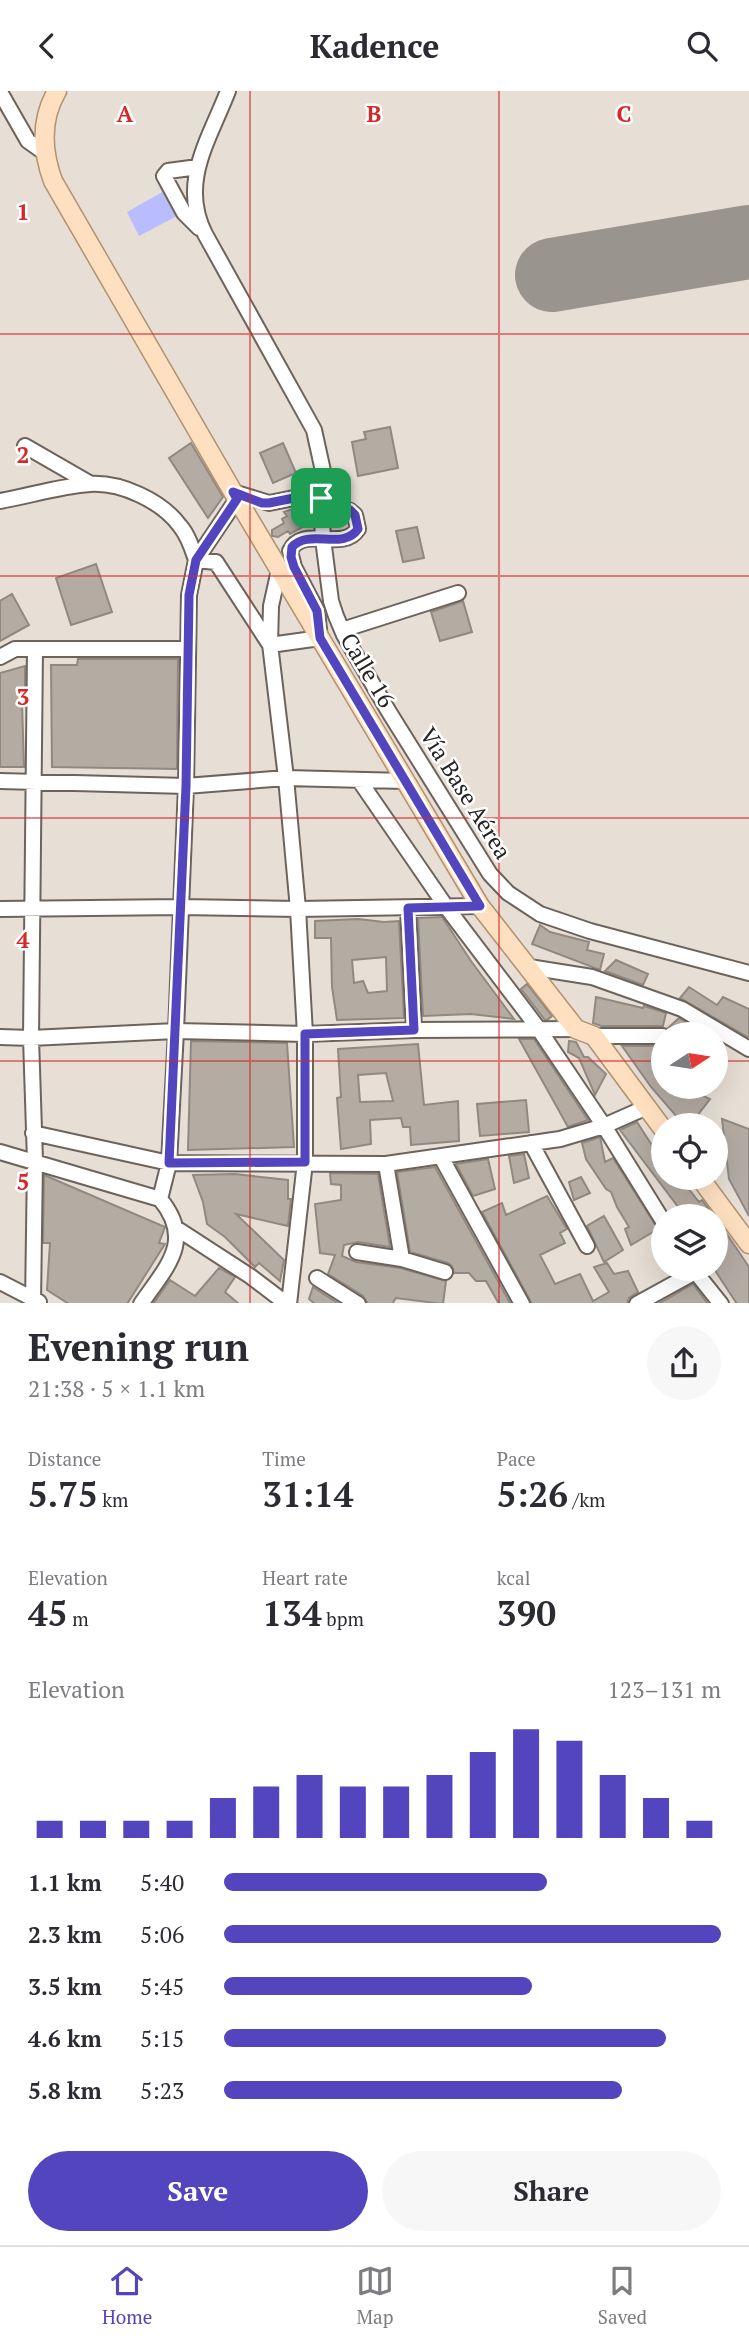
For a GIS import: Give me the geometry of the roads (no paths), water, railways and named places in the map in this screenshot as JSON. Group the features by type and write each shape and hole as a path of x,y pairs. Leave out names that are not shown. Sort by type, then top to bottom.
{"main road":[{"name":"Calle 16","path":"57,91 44,129 45,153 53,181 235,495 281,562 320,638 480,906 576,1029"},
{"path":"576,1029 594,1036 651,1113"},
{"path":"709,1190 749,1244"}],"street":[{"name":"Vía Base Aérea","path":"228,91 195,180 194,200 199,221 314,430 322,458 323,539 331,601 342,630 389,712 476,854 508,893 533,910 560,922 749,974"},
{"path":"0,92 28,141 45,153"},
{"path":"198,167 168,171 164,176 184,213 205,234"},
{"path":"25,446 91,484"},
{"path":"0,501 91,484 114,486 133,492 166,512 180,526 196,560"},
{"path":"160,1199 169,1163 186,786 189,595 196,560 235,495 262,503 274,503 305,495 321,498 353,512 358,529 355,534 338,540 308,538 298,541 292,547 281,562 270,622 270,644 298,909 305,1034 305,1162 288,1303"},
{"path":"196,560 216,562 270,644"},
{"path":"342,630 458,593"},
{"path":"270,644 320,638"},
{"path":"0,657 15,649 188,649"},
{"path":"0,1282 36,1302 35,1161 30,1038 34,910 35,649"},
{"path":"0,781 186,786 286,778 405,781"},
{"path":"359,780 447,908 538,1028 652,1204"},
{"path":"0,909 480,906"},
{"path":"408,908 414,1030"},
{"path":"529,968 592,977 682,1009 705,1022"},
{"path":"0,1037 176,1031 305,1034 576,1029"},
{"path":"594,1036 651,1036"},
{"path":"728,1036 749,1049"},
{"path":"33,1133 169,1163 386,1164 561,1139 604,1126 647,1107"},
{"path":"531,1143 587,1246"},
{"path":"0,1152 160,1199 168,1208 176,1228 176,1248 172,1259 142,1303"},
{"path":"441,1157 521,1303"},
{"path":"386,1164 402,1259"},
{"path":"176,1228 287,1303"},
{"path":"357,1252 402,1259 445,1272"},
{"path":"317,1278 356,1303"},
{"path":"639,1303 676,1281"},
{"path":"703,1281 720,1303"}]}
